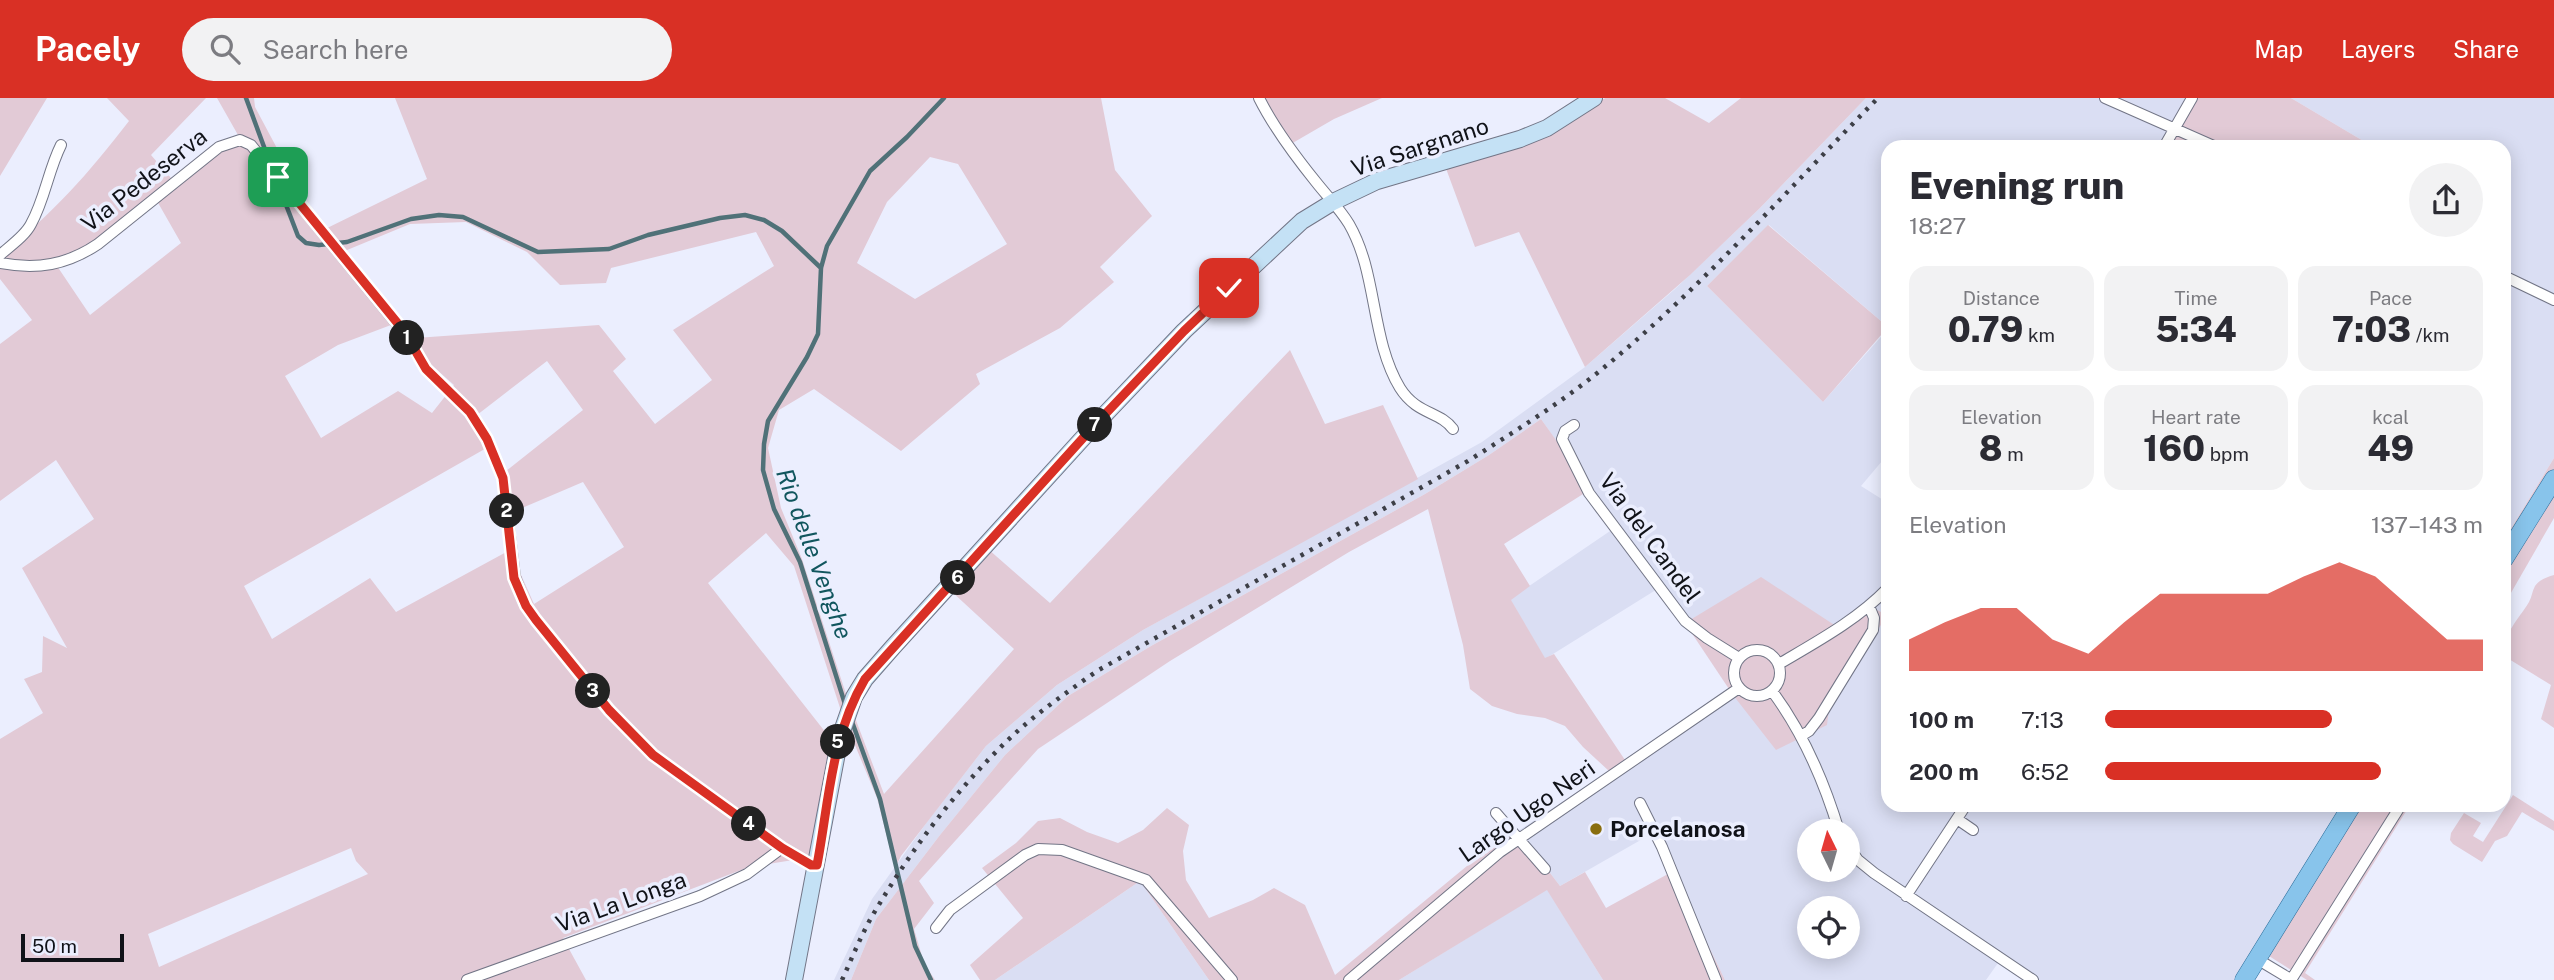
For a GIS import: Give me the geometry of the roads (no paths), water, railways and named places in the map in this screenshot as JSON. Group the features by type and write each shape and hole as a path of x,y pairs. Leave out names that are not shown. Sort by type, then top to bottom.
{"main road":[{"path":"2511,548 2554,479"},
{"path":"2244,980 2348,812"}],"street":[{"path":"1259,98 1298,160 1351,228 1358,244 1389,368 1406,398 1415,407 1450,424 1453,429"},
{"name":"Via Sargnano","path":"794,980 835,758 847,713 865,679 887,654 1184,331 1274,244 1302,221 1333,202 1377,181 1520,139 1547,128 1594,98"},
{"path":"2105,98 2200,140"},
{"path":"2168,140 2192,98"},
{"name":"Via Pedeserva","path":"0,263 38,267 66,261 79,255 98,244 225,143 240,140 245,142 262,156 404,331 426,369 470,412 491,446 503,478 514,578 522,598 536,620 609,710 653,755 782,848 811,865 817,865"},
{"path":"0,256 30,226 61,145"},
{"path":"2511,279 2554,300"},
{"name":"Via del Candel","path":"1574,425 1565,431 1562,439 1589,493 1685,621 1739,658"},
{"path":"1779,664 1816,644 1881,595"},
{"path":"1801,736 1809,731 1819,718 1873,630 1874,618 1869,606"},
{"path":"1751,650 1770,653 1779,664 1780,678 1772,691 1751,696 1739,688 1734,676 1736,663 1751,650"},
{"name":"Largo Ugo Neri","path":"1349,980 1470,876 1519,839 1622,771 1739,688"},
{"path":"1772,691 1801,736 1819,772 1835,819"},
{"path":"1640,803 1662,847 1713,979"},
{"path":"1906,896 1962,812"},
{"path":"2257,959 2291,980 2397,812"},
{"path":"1496,813 1545,869"},
{"path":"1957,819 1973,830"},
{"name":"Via La Longa","path":"467,980 699,896 747,874 782,848"},
{"path":"936,928 950,909 1025,855 1038,849 1062,850 1146,880 1232,980"},
{"path":"1860,860 1906,896 2034,980"}],"waterway":[{"path":"246,98 270,163"},
{"name":"Rio delle Venghe","path":"845,704 800,562 774,509 763,470 764,444 768,421 818,334 821,268 827,246 870,171 944,98"},
{"path":"278,184 298,236 306,243 319,245 347,242 411,219 439,215 463,217 538,252 609,249 648,235 720,218 745,215 764,220 782,231 821,268"},
{"name":"Rio delle Venghe","path":"851,719 880,799 915,946 931,980"}],"railway":[{"path":"842,980 872,916 921,841 971,778 1029,721 1097,671 1468,461 1581,386 1634,342 1706,275 1878,98"}],"place":[{"name":"Porcelanosa","path":"1596,829"}]}
